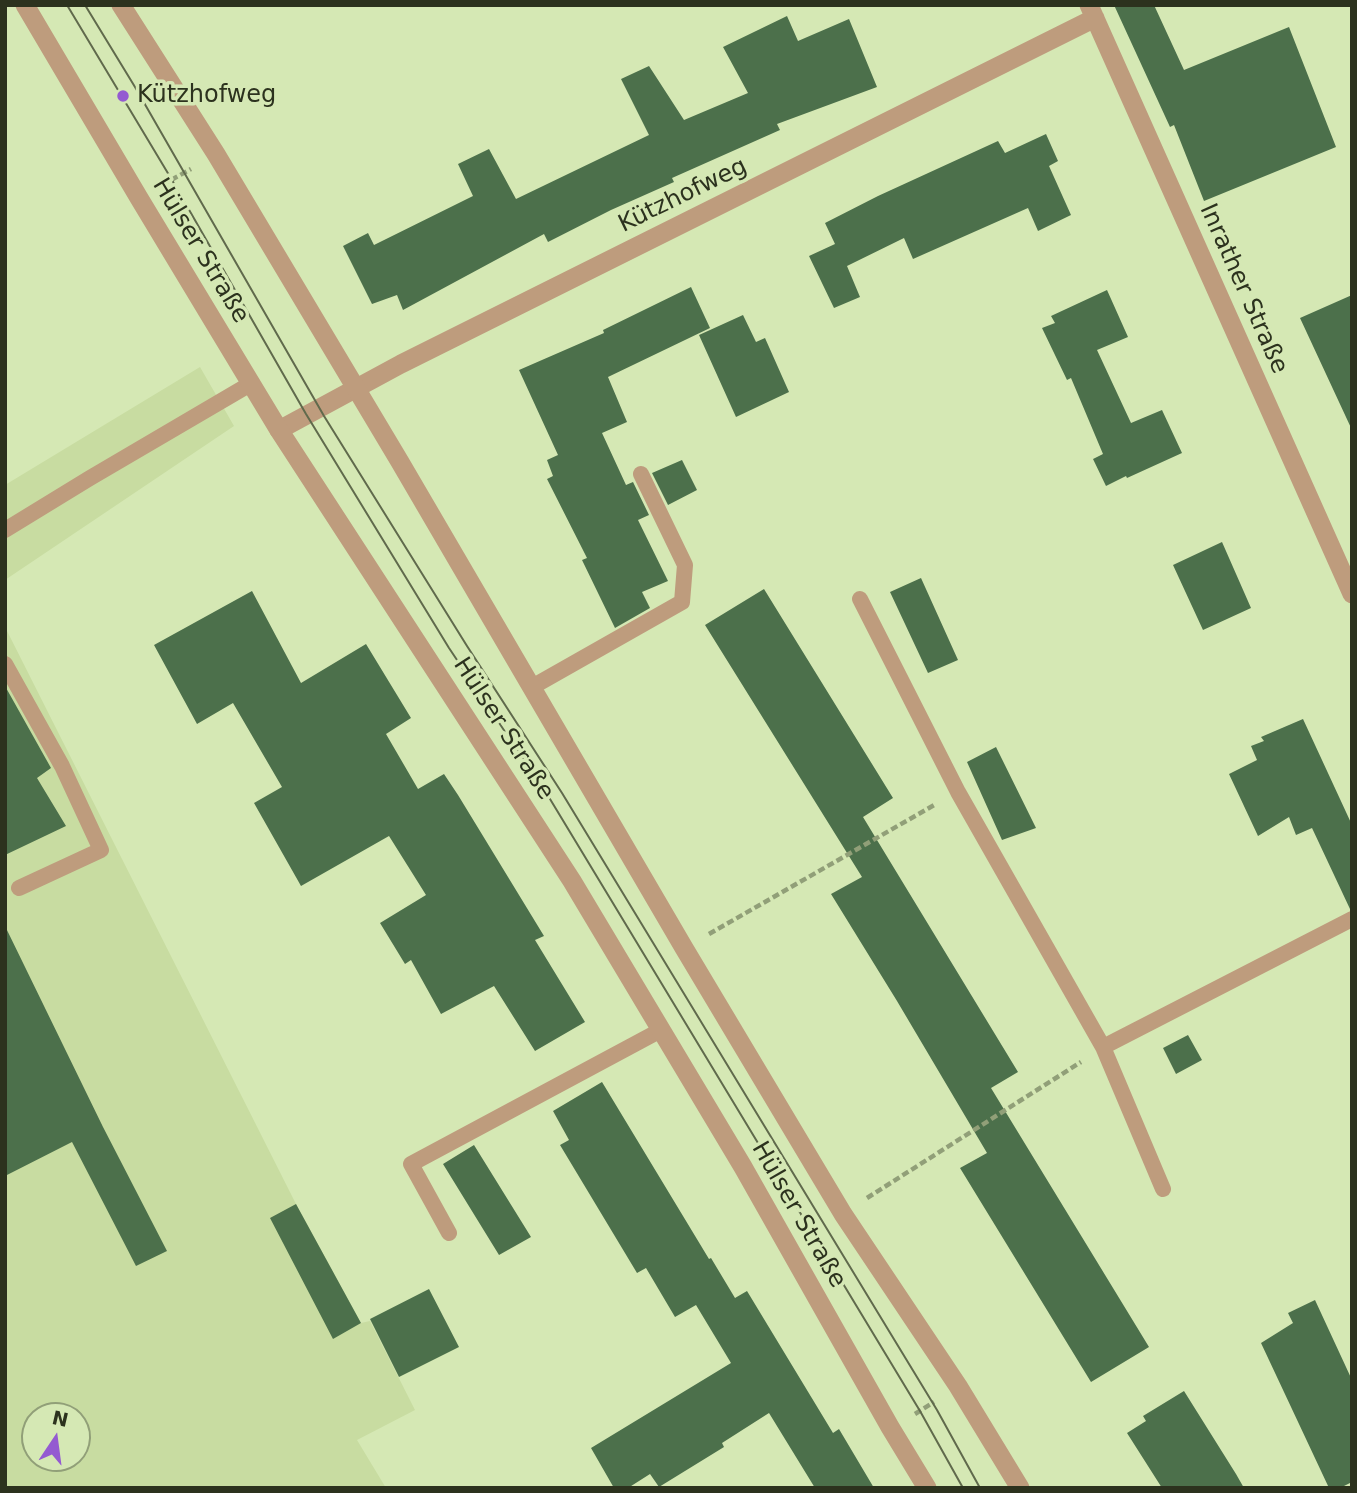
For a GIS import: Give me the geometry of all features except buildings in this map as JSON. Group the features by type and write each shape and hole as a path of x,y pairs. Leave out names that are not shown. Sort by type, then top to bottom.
{"street":[{"name":"Hülser Straße","path":"25,5 279,430 572,881 743,1167 927,1488"},
{"name":"Hülser Straße","path":"121,5 216,154 843,1214 958,1386 1020,1488"},
{"name":"Kützhofweg","path":"279,430 355,388 1097,10"},
{"name":"Inrather Straße","path":"1097,10 1352,593"}],"lane":[{"path":"5,530 252,383"},
{"name":"Hülser Straße","path":"532,687 682,602 685,565 641,474"},
{"path":"860,600 958,792 1103,1048 1163,1189"},
{"path":"5,664 62,766 101,850 19,888"},
{"path":"1103,1048 1352,919"},
{"path":"449,1233 411,1164 662,1030"}],"path":[{"path":"139,198 216,154"},
{"path":"684,948 958,792"},
{"path":"843,1214 1103,1048"},
{"path":"890,1427 958,1386"}],"shaded area":[{"path":"200,367 234,426 5,580 5,485"},
{"path":"5,627 296,1204 361,1323 370,1321 415,1410 357,1440 386,1488 5,1488"}],"tram line":[{"path":"67,5 172,180 306,414 449,648 550,799 920,1411 963,1488"},
{"path":"85,5 324,416 562,793 937,1410 980,1488"}],"place":[{"name":"Kützhofweg","path":"123,96"}]}
